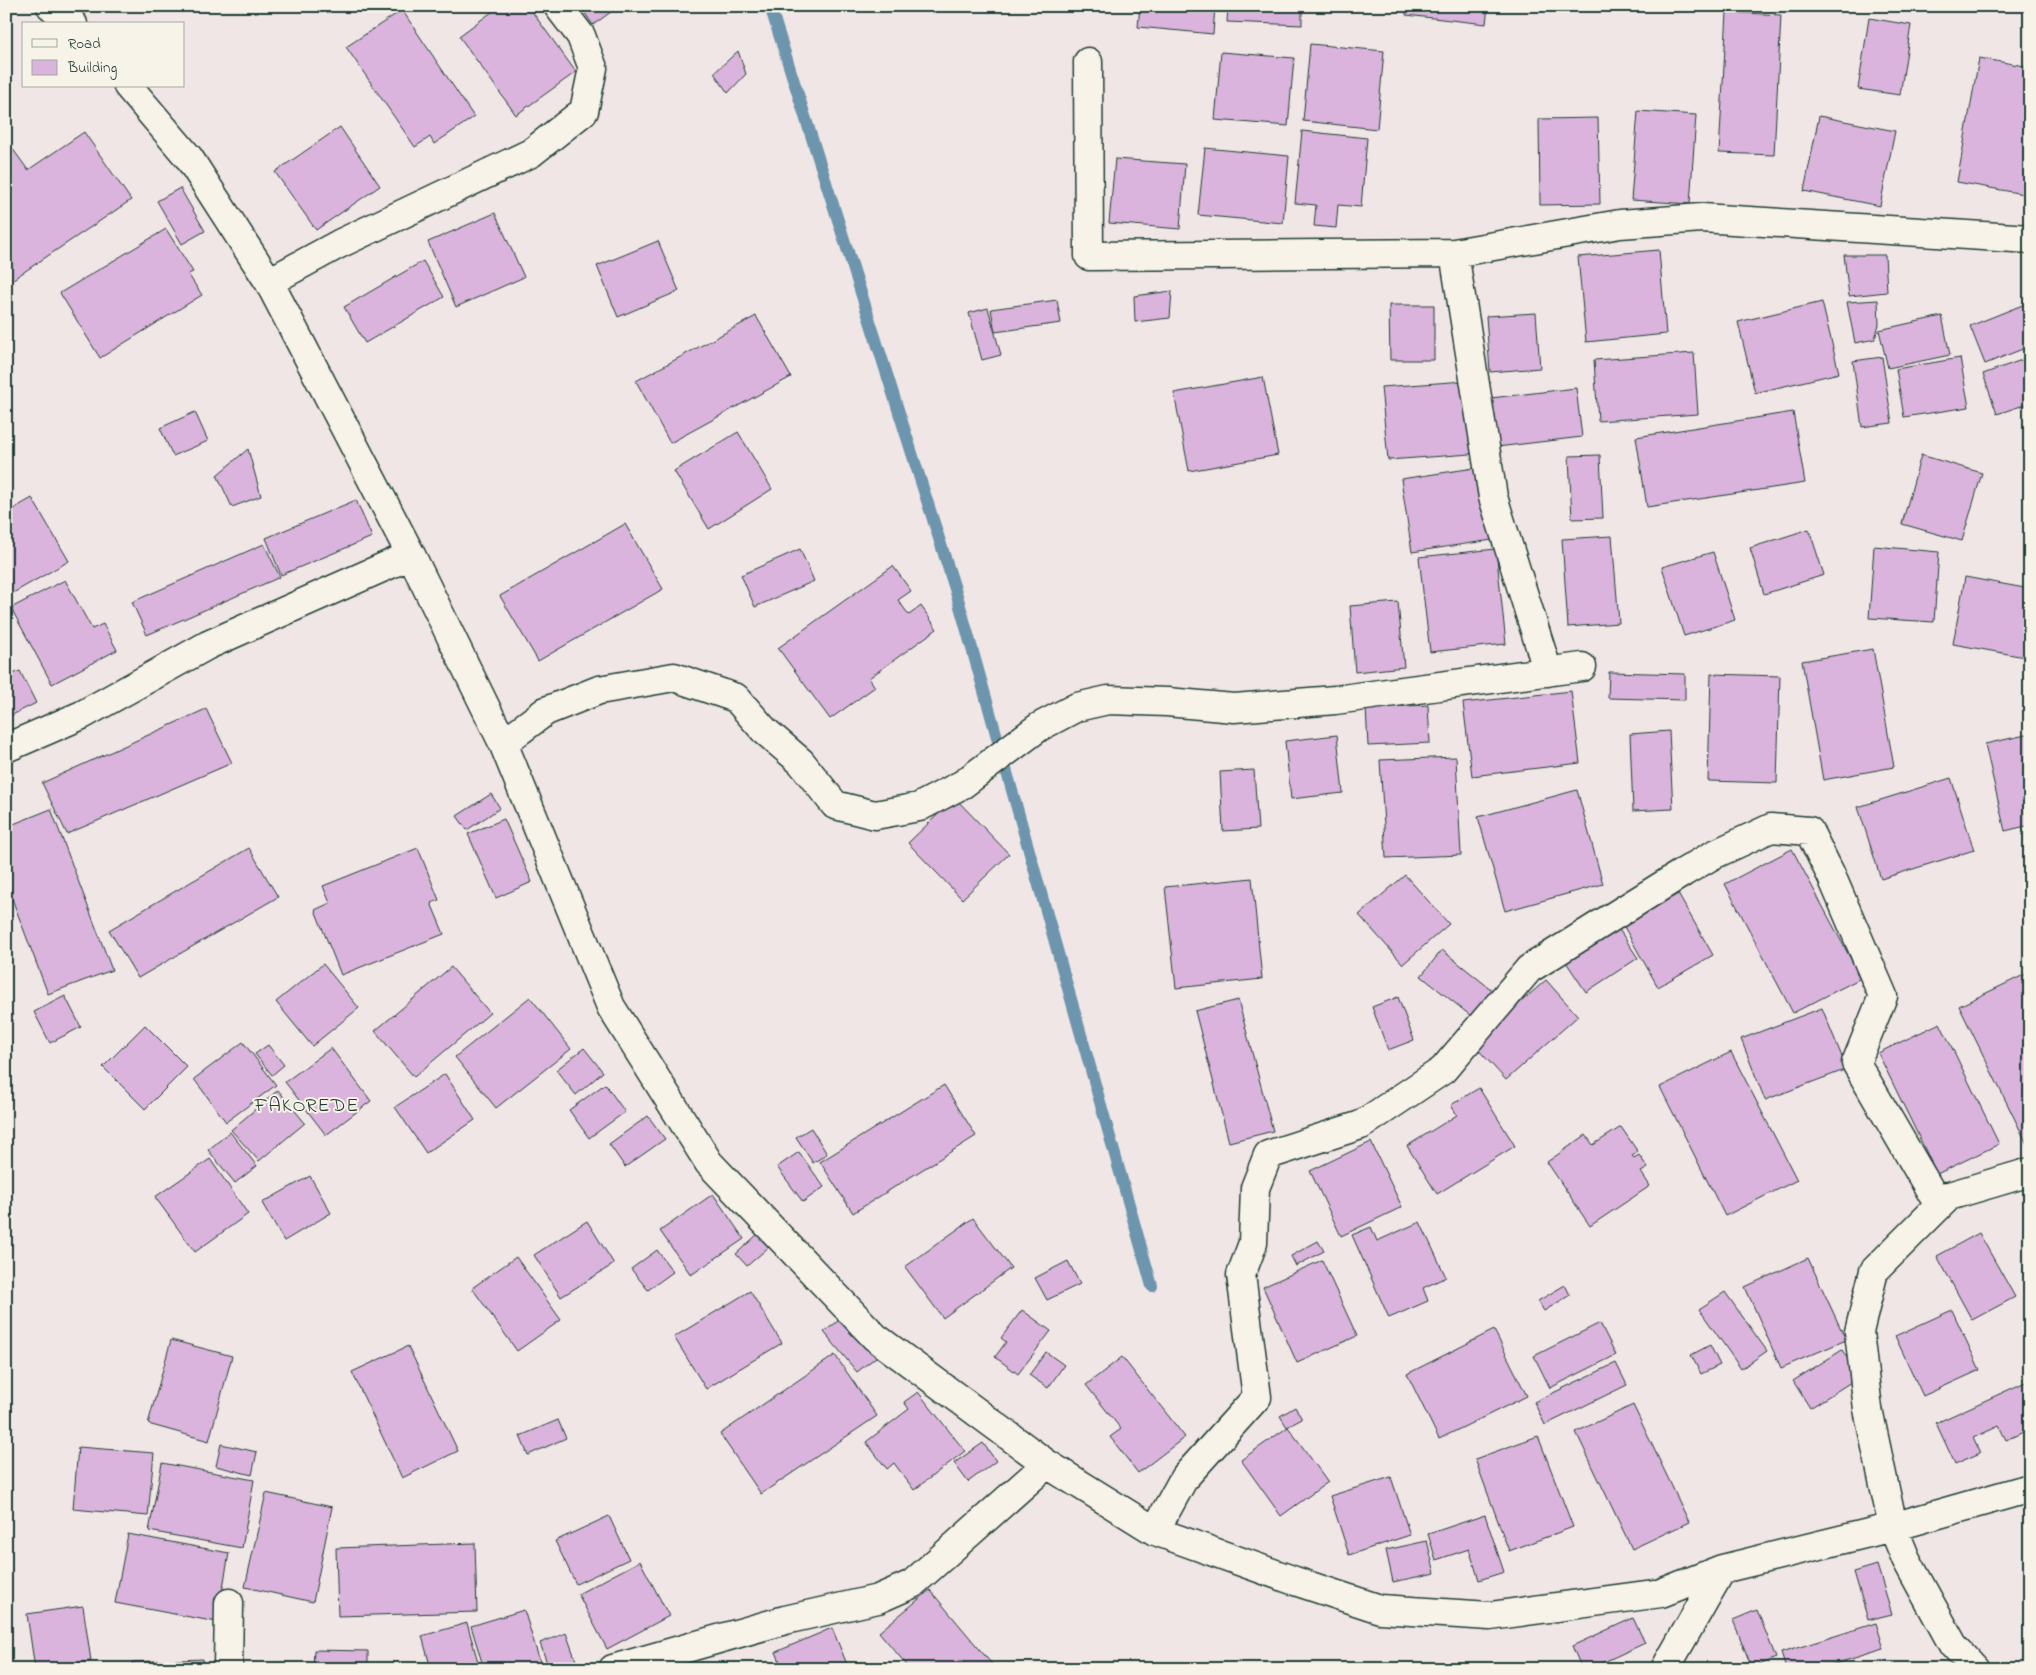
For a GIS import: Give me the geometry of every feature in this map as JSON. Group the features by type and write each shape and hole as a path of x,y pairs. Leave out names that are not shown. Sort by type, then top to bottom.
{"street":[{"path":"52,6 70,22"},
{"path":"269,282 339,244 530,152 584,111 593,68 581,36 558,6"},
{"path":"1088,62 1090,256 1454,254 1620,224 1702,218 2030,239"},
{"path":"130,88 189,158 269,282 411,555 503,742 611,1007 709,1163 875,1337 1047,1464 1155,1531 1380,1609 1490,1616 1661,1593 1722,1569 1893,1527 2030,1488"},
{"path":"1454,254 1493,497 1548,672"},
{"path":"6,748 82,715 208,646 411,555"},
{"path":"503,742 546,711 599,690 674,677 736,698 764,730 801,762 835,805 874,815 919,807 962,784 1038,727 1077,707 1108,700 1167,702 1234,708 1335,700 1582,667"},
{"path":"1155,1531 1184,1478 1257,1397 1241,1275 1254,1243 1255,1188 1268,1155 1361,1125 1443,1070 1529,969 1713,855 1771,828 1809,831 1831,875 1883,996 1856,1063 1934,1197 1949,1196 2030,1172"},
{"path":"1949,1196 1874,1270 1859,1332 1868,1409 1893,1527 1910,1566 1953,1645 1974,1669"},
{"path":"613,1669 785,1620 878,1599 912,1584 1047,1464"},
{"path":"1665,1669 1722,1569"},
{"path":"228,1669 229,1603"}],"building":[{"path":"500,6 528,6 576,72 516,115 459,36"},
{"path":"580,6 619,6 593,25"},
{"path":"1140,6 1215,6 1213,34 1138,27"},
{"path":"1228,6 1302,6 1302,25 1227,22"},
{"path":"1407,6 1488,6 1486,24 1406,15"},
{"path":"402,10 474,117 434,144 430,137 415,147 346,47"},
{"path":"1727,12 1781,15 1774,155 1719,153"},
{"path":"1869,18 1911,25 1900,95 1858,89"},
{"path":"1310,44 1384,51 1377,129 1303,121"},
{"path":"738,51 746,74 728,93 714,73"},
{"path":"1221,52 1294,58 1288,126 1215,120"},
{"path":"1979,58 2030,67 2029,195 1957,182"},
{"path":"1638,111 1696,115 1690,204 1631,200"},
{"path":"1819,116 1895,131 1880,206 1804,191"},
{"path":"1598,118 1600,204 1540,205 1539,119"},
{"path":"340,127 380,186 316,230 275,172"},
{"path":"1302,131 1367,138 1361,207 1338,205 1336,228 1314,226 1316,205 1295,203"},
{"path":"84,132 131,200 6,284 6,151 12,148 28,170"},
{"path":"1205,148 1289,156 1283,223 1198,215"},
{"path":"1115,159 1185,164 1180,229 1109,223"},
{"path":"180,188 205,231 182,244 157,201"},
{"path":"495,213 524,277 456,307 428,242"},
{"path":"166,229 193,272 188,274 202,295 100,358 60,293"},
{"path":"658,241 679,291 618,317 597,266"},
{"path":"1659,250 1666,334 1586,342 1578,257"},
{"path":"1844,255 1885,255 1887,292 1849,296"},
{"path":"423,261 444,297 365,343 344,307"},
{"path":"1172,291 1170,318 1135,322 1134,296"},
{"path":"1057,300 1061,323 995,332 991,309"},
{"path":"1878,300 1879,324 1875,339 1855,343 1847,302"},
{"path":"1822,302 1839,373 1755,393 1738,322"},
{"path":"2025,304 2030,316 2030,346 1985,364 1970,326"},
{"path":"1389,305 1434,305 1434,360 1390,360"},
{"path":"988,308 1001,355 982,360 969,313"},
{"path":"1536,313 1540,368 1490,372 1486,316"},
{"path":"756,316 791,377 670,443 636,381"},
{"path":"1942,316 1950,355 1888,368 1879,330"},
{"path":"1694,353 1698,414 1598,421 1594,360"},
{"path":"1882,357 1892,423 1862,427 1853,361"},
{"path":"2030,357 2030,403 1997,414 1983,374"},
{"path":"1960,358 1969,407 1904,417 1896,369"},
{"path":"1263,377 1278,455 1189,471 1174,393"},
{"path":"1465,381 1471,454 1388,460 1381,387"},
{"path":"1576,388 1582,437 1497,447 1491,398"},
{"path":"195,412 208,441 173,456 160,428"},
{"path":"1793,412 1805,483 1647,507 1636,437"},
{"path":"738,432 772,489 709,529 674,471"},
{"path":"248,449 261,496 232,507 217,475"},
{"path":"1600,455 1603,518 1572,519 1569,456"},
{"path":"1921,455 1982,473 1962,541 1902,524"},
{"path":"1481,467 1492,540 1412,552 1401,479"},
{"path":"32,498 69,561 6,597 6,513"},
{"path":"356,500 372,537 281,575 266,538"},
{"path":"625,524 663,589 538,661 500,596"},
{"path":"1809,529 1824,575 1764,594 1750,548"},
{"path":"1612,536 1619,623 1568,627 1562,539"},
{"path":"264,544 280,577 147,635 132,602"},
{"path":"1874,546 1939,552 1934,622 1869,618"},
{"path":"800,549 814,581 755,607 741,575"},
{"path":"1496,549 1506,644 1430,652 1419,557"},
{"path":"1713,552 1735,620 1684,636 1662,567"},
{"path":"893,566 911,591 898,600 909,615 921,606 937,629 869,678 875,687 830,719 778,648"},
{"path":"1965,577 2030,589 2030,658 1953,644"},
{"path":"65,580 92,629 103,624 117,650 52,684 11,608"},
{"path":"1398,602 1404,667 1355,672 1350,606"},
{"path":"1873,649 1894,767 1823,780 1802,661"},
{"path":"20,671 36,703 6,718 6,677"},
{"path":"1609,672 1685,674 1685,700 1608,698"},
{"path":"1711,674 1780,676 1777,783 1708,781"},
{"path":"1571,691 1580,763 1472,776 1463,703"},
{"path":"1428,705 1430,743 1368,746 1366,708"},
{"path":"206,709 232,763 67,834 42,783"},
{"path":"1669,731 1673,809 1633,811 1630,734"},
{"path":"2030,734 2030,825 2005,831 1985,744"},
{"path":"1337,735 1343,793 1291,799 1285,741"},
{"path":"1456,757 1461,855 1386,858 1380,760"},
{"path":"1254,770 1258,829 1223,831 1220,772"},
{"path":"1951,778 1974,850 1881,879 1858,807"},
{"path":"1577,790 1603,884 1505,911 1478,817"},
{"path":"491,794 500,808 467,830 457,816"},
{"path":"955,798 1009,854 962,899 908,843"},
{"path":"51,809 112,970 48,994 6,883 6,827"},
{"path":"504,819 532,882 496,898 468,834"},
{"path":"249,848 278,897 138,978 109,930"},
{"path":"418,848 439,900 431,903 444,934 341,975 315,910 330,903 323,886"},
{"path":"1792,849 1861,978 1793,1013 1725,884"},
{"path":"1405,875 1449,924 1403,964 1359,915"},
{"path":"1252,878 1262,979 1176,988 1165,887"},
{"path":"1678,894 1713,955 1658,987 1623,925"},
{"path":"1616,925 1638,958 1586,992 1564,959"},
{"path":"1442,950 1492,990 1471,1016 1421,976"},
{"path":"323,964 359,1008 312,1046 276,1002"},
{"path":"451,967 490,1013 414,1077 375,1031"},
{"path":"2026,974 2030,982 2030,1145 2028,1146 1959,1006"},
{"path":"1546,980 1578,1016 1506,1080 1473,1044"},
{"path":"65,996 81,1027 50,1043 34,1012"},
{"path":"530,997 571,1049 496,1108 455,1057"},
{"path":"1398,997 1414,1040 1388,1050 1372,1007"},
{"path":"1238,1000 1273,1131 1229,1142 1195,1011"},
{"path":"1822,1008 1847,1069 1765,1100 1741,1039"},
{"path":"1940,1023 1999,1144 1937,1174 1878,1053"},
{"path":"145,1025 187,1067 145,1109 103,1067"},
{"path":"243,1042 276,1085 226,1122 194,1079"},
{"path":"268,1045 284,1065 272,1075 255,1054"},
{"path":"331,1048 371,1101 326,1135 285,1082"},
{"path":"584,1048 603,1072 576,1095 556,1070"},
{"path":"1731,1052 1797,1180 1725,1216 1660,1087"},
{"path":"445,1074 475,1120 426,1153 395,1107"},
{"path":"605,1084 625,1112 589,1138 569,1110"},
{"path":"944,1085 976,1136 853,1213 820,1162"},
{"path":"1479,1088 1515,1146 1437,1194 1407,1146 1457,1115 1451,1105"},
{"path":"278,1090 305,1123 259,1161 231,1130"},
{"path":"648,1116 665,1139 625,1167 609,1144"},
{"path":"1621,1127 1638,1152 1632,1156 1634,1158 1639,1155 1648,1168 1641,1172 1650,1186 1590,1226 1547,1162 1586,1135 1593,1145"},
{"path":"811,1128 827,1154 813,1163 796,1137"},
{"path":"230,1132 257,1166 235,1183 208,1150"},
{"path":"1371,1142 1402,1207 1341,1236 1310,1171"},
{"path":"799,1152 824,1187 803,1202 777,1167"},
{"path":"210,1159 248,1214 195,1252 155,1197"},
{"path":"310,1176 331,1213 284,1241 262,1203"},
{"path":"713,1194 744,1239 691,1275 660,1231"},
{"path":"973,1218 1011,1268 943,1318 905,1267"},
{"path":"587,1221 614,1264 561,1297 534,1255"},
{"path":"1420,1222 1446,1277 1423,1288 1428,1301 1389,1318 1352,1235 1371,1227 1377,1241"},
{"path":"759,1233 770,1246 747,1266 736,1254"},
{"path":"1979,1233 2015,1297 1972,1320 1937,1256"},
{"path":"1318,1241 1324,1251 1296,1266 1291,1256"},
{"path":"657,1250 673,1272 648,1290 631,1269"},
{"path":"516,1257 561,1320 517,1351 472,1288"},
{"path":"1808,1258 1846,1340 1781,1368 1745,1287"},
{"path":"1322,1260 1357,1336 1297,1363 1263,1287"},
{"path":"1068,1261 1080,1284 1047,1300 1035,1278"},
{"path":"1565,1285 1570,1295 1544,1311 1538,1301"},
{"path":"2030,1285 2030,1304 2023,1289"},
{"path":"750,1291 782,1343 706,1389 674,1337"},
{"path":"1725,1292 1767,1351 1741,1369 1699,1309"},
{"path":"1022,1310 1051,1331 1018,1374 995,1357 1006,1342 1001,1338"},
{"path":"1952,1310 1980,1370 1923,1396 1895,1336"},
{"path":"847,1314 880,1354 857,1372 824,1332"},
{"path":"1600,1323 1616,1355 1550,1388 1534,1356"},
{"path":"1494,1330 1527,1396 1439,1439 1407,1374"},
{"path":"171,1340 232,1356 209,1441 148,1424"},
{"path":"1710,1345 1720,1365 1701,1374 1691,1355"},
{"path":"408,1346 458,1451 402,1478 352,1372"},
{"path":"1842,1350 1859,1377 1810,1408 1793,1381"},
{"path":"1046,1352 1064,1365 1048,1388 1029,1375"},
{"path":"835,1355 877,1416 761,1494 720,1434"},
{"path":"1122,1357 1185,1437 1138,1473 1110,1437 1121,1429 1086,1385"},
{"path":"1616,1363 1627,1385 1545,1425 1534,1402"},
{"path":"2030,1380 2030,1429 2006,1440 1999,1426 1973,1438 1980,1453 1955,1464 1936,1423"},
{"path":"918,1392 965,1451 914,1490 894,1463 887,1469 866,1442 909,1409 904,1402"},
{"path":"1633,1405 1689,1522 1632,1549 1576,1432"},
{"path":"1295,1407 1302,1419 1287,1427 1280,1416"},
{"path":"558,1420 566,1438 528,1455 520,1436"},
{"path":"1288,1427 1328,1482 1281,1516 1241,1460"},
{"path":"1538,1436 1573,1527 1509,1551 1475,1459"},
{"path":"983,1443 996,1461 968,1482 954,1463"},
{"path":"221,1444 257,1452 252,1475 216,1466"},
{"path":"78,1447 154,1453 148,1516 73,1509"},
{"path":"162,1463 254,1480 242,1548 149,1531"},
{"path":"1391,1477 1410,1535 1349,1555 1330,1496"},
{"path":"266,1493 332,1507 313,1602 245,1587"},
{"path":"1485,1515 1504,1572 1479,1580 1469,1549 1436,1560 1428,1534"},
{"path":"609,1516 629,1559 576,1584 555,1541"},
{"path":"128,1534 229,1553 217,1622 115,1603"},
{"path":"1427,1541 1435,1573 1393,1582 1386,1550"},
{"path":"475,1543 477,1612 338,1616 336,1548"},
{"path":"640,1561 669,1616 607,1649 578,1594"},
{"path":"1877,1565 1892,1614 1868,1620 1854,1572"},
{"path":"930,1590 996,1669 910,1669 879,1632"},
{"path":"83,1606 91,1661 35,1669 27,1614"},
{"path":"524,1610 542,1668 484,1669 471,1626"},
{"path":"1757,1610 1776,1658 1752,1668 1733,1620"},
{"path":"1633,1618 1645,1643 1589,1669 1582,1669 1572,1646"},
{"path":"467,1623 480,1669 431,1669 422,1636"},
{"path":"1876,1623 1884,1649 1818,1669 1786,1669 1781,1653"},
{"path":"832,1628 849,1669 783,1669 776,1652"},
{"path":"566,1633 579,1669 549,1669 540,1643"},
{"path":"314,1650 368,1651 368,1669 313,1669"},
{"path":"203,1659 204,1669 133,1669 132,1662"}],"waterway":[{"path":"770,6 956,592 1152,1286"}],"district":[{"name":"FAKOREDE","path":"307,1104"}]}
